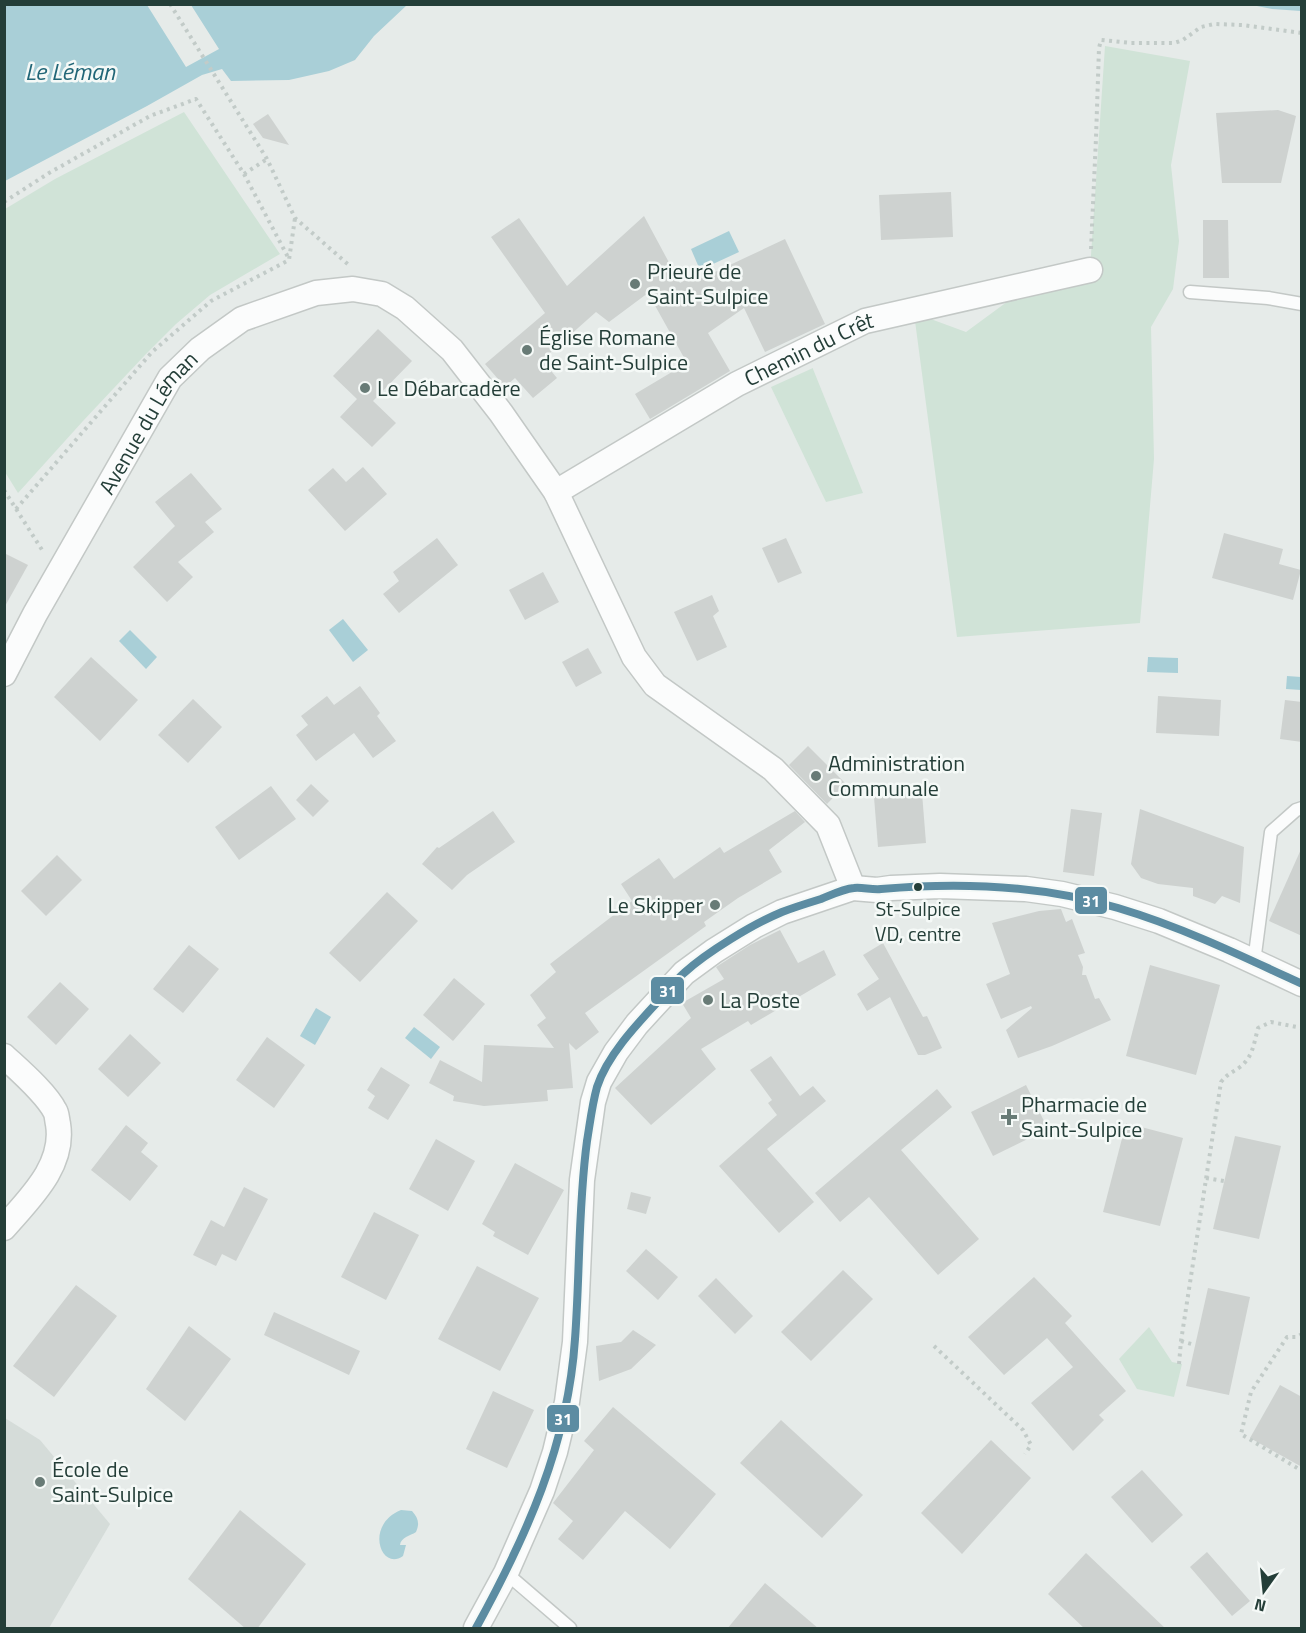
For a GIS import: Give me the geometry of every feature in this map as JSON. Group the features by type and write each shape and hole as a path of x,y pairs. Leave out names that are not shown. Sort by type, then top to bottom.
{"street":[{"name":"Chemin du Crêt","path":"556,492 737,384 865,321 1090,270"},
{"name":"Avenue du Léman","path":"4,674 35,614 170,378 200,349 242,319 316,293 353,289 382,294"},
{"path":"382,294 405,308 452,350 501,413 556,492 634,657 655,685 773,769 828,825 852,888"},
{"path":"476,1629 506,1573 542,1491 555,1452 567,1402 575,1342 582,1180 593,1102 599,1082 637,1024 692,967 714,951 782,912 852,888 877,890 929,887 1016,888 1062,894 1159,921 1302,984"},
{"path":"4,1056 40,1091 56,1112 60,1135 54,1160 46,1179 4,1228"}],"lane":[{"path":"1190,292 1268,298 1302,304"},
{"path":"1254,962 1271,832 1296,810 1302,808"},
{"path":"506,1573 570,1629"}],"path":[{"path":"170,4 267,159 295,218 382,294"},
{"path":"1090,270 1101,40 1174,44 1201,27 1214,24 1242,25 1302,33"},
{"path":"4,202 150,116 196,99 244,174 289,260"},
{"path":"244,174 267,159"},
{"path":"4,490 58,574"},
{"path":"1179,1364 1221,1082 1228,1073 1239,1068 1248,1059 1253,1051 1258,1028 1271,1022 1302,1028"},
{"path":"1206,1178 1224,1181"},
{"path":"1302,1334 1297,1337 1287,1337 1251,1392 1241,1434 1302,1471"},
{"path":"1182,1341 1196,1345"},
{"path":"934,1346 1023,1431 1031,1445 1025,1454"}],"shaded area":[{"name":"École de Saint-Sulpice","path":"5,1418 40,1440 110,1524 49,1628 5,1628"}],"green space":[{"path":"1105,46 1190,61 1171,165 1179,241 1173,289 1151,327 1154,459 1140,623 957,637 915,321 928,318 966,332 1015,296 1090,270"},
{"path":"184,112 280,254 210,295 176,324 18,493 5,472 5,209 55,179"},
{"path":"813,368 863,493 826,502 771,387"},
{"path":"1149,1327 1172,1362 1182,1364 1174,1397 1137,1389 1119,1359"}],"water":[{"name":"Le Léman","path":"5,4 147,5 186,67 219,49 191,5 407,5 374,36 355,60 329,71 289,80 231,81 222,69 202,75 5,181"},
{"path":"1252,5 1301,5 1301,11 1272,9"},
{"path":"729,231 739,252 700,270 691,249"},
{"path":"343,619 368,650 353,662 329,630"},
{"path":"130,630 157,657 146,669 119,641"},
{"path":"1148,657 1178,658 1178,673 1147,672"},
{"path":"1287,676 1301,677 1301,690 1286,689"},
{"path":"316,1008 331,1017 315,1045 300,1036"},
{"path":"414,1027 440,1047 431,1059 405,1038"},
{"path":"401,1510 412,1511 417,1518 418,1526 416,1532 402,1540 400,1545 406,1545 403,1556 395,1559 388,1558 380,1545 380,1535 390,1517"}],"building":[{"path":"1278,110 1296,116 1281,183 1222,183 1216,113"},
{"path":"268,114 289,145 263,138 253,124"},
{"path":"951,192 953,237 881,240 879,195"},
{"path":"644,216 680,283 695,275 698,280 785,239 825,324 765,352 744,308 708,333 730,371 650,419 635,394 687,363 648,293 609,322 596,312 542,360 557,378 533,398 515,378 505,387 485,364 545,313 491,237 519,218 567,286"},
{"path":"1203,220 1228,220 1229,278 1203,278"},
{"name":"Le Débarcadère","path":"378,329 412,361 373,401 396,423 372,447 340,417 357,399 333,376"},
{"path":"363,467 387,494 345,531 308,490 333,468 346,482"},
{"path":"191,473 222,509 205,522 214,532 178,562 193,577 167,602 133,567 175,526 155,502"},
{"path":"1224,533 1283,549 1279,564 1301,570 1293,600 1212,578"},
{"path":"437,538 458,565 399,613 383,594 399,581 393,572"},
{"path":"786,538 802,573 778,583 762,548"},
{"path":"4,553 28,565 4,608"},
{"path":"543,572 559,602 525,620 509,590"},
{"path":"712,595 719,611 713,616 727,647 697,661 674,612"},
{"path":"588,648 602,673 576,687 562,662"},
{"path":"91,657 138,700 100,741 54,697"},
{"path":"360,686 380,713 377,716 396,741 373,758 354,733 316,761 296,735 308,725 301,716 327,696 334,705"},
{"path":"1158,696 1221,700 1219,736 1156,733"},
{"path":"193,699 222,727 188,763 158,735"},
{"path":"1285,700 1302,702 1302,742 1280,739"},
{"name":"Administration Communale","path":"808,746 846,784 827,804 789,765"},
{"path":"311,784 329,801 313,817 296,800"},
{"path":"271,786 296,819 239,860 215,827"},
{"name":"Administration Communale","path":"922,793 926,843 878,847 874,797"},
{"path":"1071,809 1102,813 1094,876 1063,872"},
{"path":"1140,809 1244,847 1240,903 1222,896 1215,904 1193,896 1193,888 1158,884 1141,878 1131,864"},
{"path":"493,811 515,842 467,875 452,890 422,864 437,847 439,848"},
{"path":"795,811 805,822 769,850 782,872 738,898 704,922 706,926 585,1013 599,1032 576,1050 569,1043 573,1088 547,1090 548,1101 484,1106 453,1101 454,1096 429,1083 440,1060 482,1082 484,1045 554,1048 537,1025 546,1018 530,995 556,972 550,964 632,901 621,884 659,858 674,879 720,847 724,853"},
{"path":"1302,847 1302,936 1269,921"},
{"path":"57,855 82,880 46,916 21,891"},
{"path":"387,892 418,921 360,982 329,953"},
{"path":"1061,909 1066,922 1072,919 1085,953 1078,955 1083,967 1082,975 1086,975 1095,999 1099,998 1111,1020 1018,1058 1006,1030 1032,1008 1031,1006 1001,1019 986,984 1010,974 992,923 1039,911"},
{"path":"780,930 798,963 824,950 836,975 751,1025 748,1021 701,1049 716,1069 651,1125 615,1088 691,1018 682,1003 724,979 716,967 750,945"},
{"path":"883,943 923,1017 927,1016 942,1048 925,1055 918,1055 890,997 867,1011 857,994 879,979 863,955"},
{"path":"189,945 219,969 183,1013 153,989"},
{"path":"1150,965 1220,985 1196,1075 1126,1056"},
{"path":"454,978 485,1004 453,1041 423,1015"},
{"path":"60,982 89,1009 56,1045 27,1017"},
{"path":"130,1034 161,1063 128,1097 98,1069"},
{"path":"267,1037 305,1065 274,1108 236,1080"},
{"path":"771,1056 800,1096 813,1086 826,1101 767,1149 814,1202 779,1233 719,1166 777,1115 768,1103 772,1100 750,1070"},
{"path":"381,1067 410,1085 388,1120 368,1108 375,1096 367,1090"},
{"path":"1026,1085 1048,1129 993,1156 971,1112"},
{"path":"937,1089 952,1107 901,1150 979,1239 938,1275 869,1197 840,1222 815,1193"},
{"path":"1126,1123 1183,1138 1160,1226 1103,1212"},
{"path":"126,1125 148,1143 141,1152 158,1166 130,1201 91,1170"},
{"path":"1235,1136 1281,1146 1259,1239 1213,1229"},
{"path":"436,1139 475,1161 448,1211 409,1189"},
{"path":"515,1163 564,1190 528,1255 493,1236 495,1232 482,1224"},
{"path":"244,1187 268,1199 236,1261 222,1254 216,1266 193,1255 211,1220 224,1227"},
{"path":"631,1192 651,1197 646,1214 627,1209"},
{"path":"374,1212 419,1235 386,1300 341,1277"},
{"path":"646,1249 678,1277 658,1300 626,1271"},
{"path":"477,1266 539,1298 500,1371 438,1339"},
{"path":"843,1270 873,1299 811,1361 781,1332"},
{"path":"1034,1277 1072,1316 1065,1323 1126,1391 1099,1415 1104,1420 1073,1451 1031,1403 1073,1367 1047,1338 1004,1375 968,1337"},
{"path":"716,1278 753,1316 735,1334 698,1296"},
{"path":"76,1285 117,1316 54,1397 13,1366"},
{"path":"1208,1288 1250,1297 1229,1395 1186,1386"},
{"path":"274,1312 360,1351 349,1375 264,1335"},
{"path":"189,1326 231,1359 185,1421 146,1389"},
{"path":"633,1330 656,1345 631,1369 599,1381 596,1346 621,1342"},
{"path":"1280,1385 1302,1397 1302,1467 1250,1438"},
{"path":"493,1391 534,1410 507,1468 466,1449"},
{"path":"613,1407 716,1494 670,1549 625,1511 583,1560 558,1539 573,1521 553,1503 594,1450 584,1441"},
{"path":"781,1420 863,1495 822,1538 740,1463"},
{"path":"991,1440 1031,1478 962,1554 921,1513"},
{"path":"1142,1470 1183,1515 1152,1543 1111,1497"},
{"path":"240,1510 306,1564 257,1629 246,1629 188,1579"},
{"path":"1207,1552 1250,1601 1232,1616 1190,1567"},
{"path":"1086,1553 1166,1629 1085,1629 1048,1594"},
{"path":"765,1583 819,1629 727,1629"}],"transit line":[{"name":"31","path":"476,1628 512,1559 542,1489 564,1416 575,1339 584,1166 597,1087 609,1062 626,1038 676,980 705,956 770,917 846,890 941,886 1001,887 1060,894 1118,908 1189,933 1302,984"}],"place":[{"name":"Prieuré de Saint-Sulpice","path":"635,284"},
{"name":"Église Romane de Saint-Sulpice","path":"527,350"},
{"name":"Le Débarcadère","path":"365,388"},
{"name":"Administration Communale","path":"816,776"},
{"name":"St-Sulpice VD, centre","path":"918,887"},
{"name":"Le Skipper","path":"715,905"},
{"name":"La Poste","path":"708,1000"},
{"name":"Pharmacie de Saint-Sulpice","path":"1009,1117"},
{"name":"École de Saint-Sulpice","path":"40,1482"}]}
